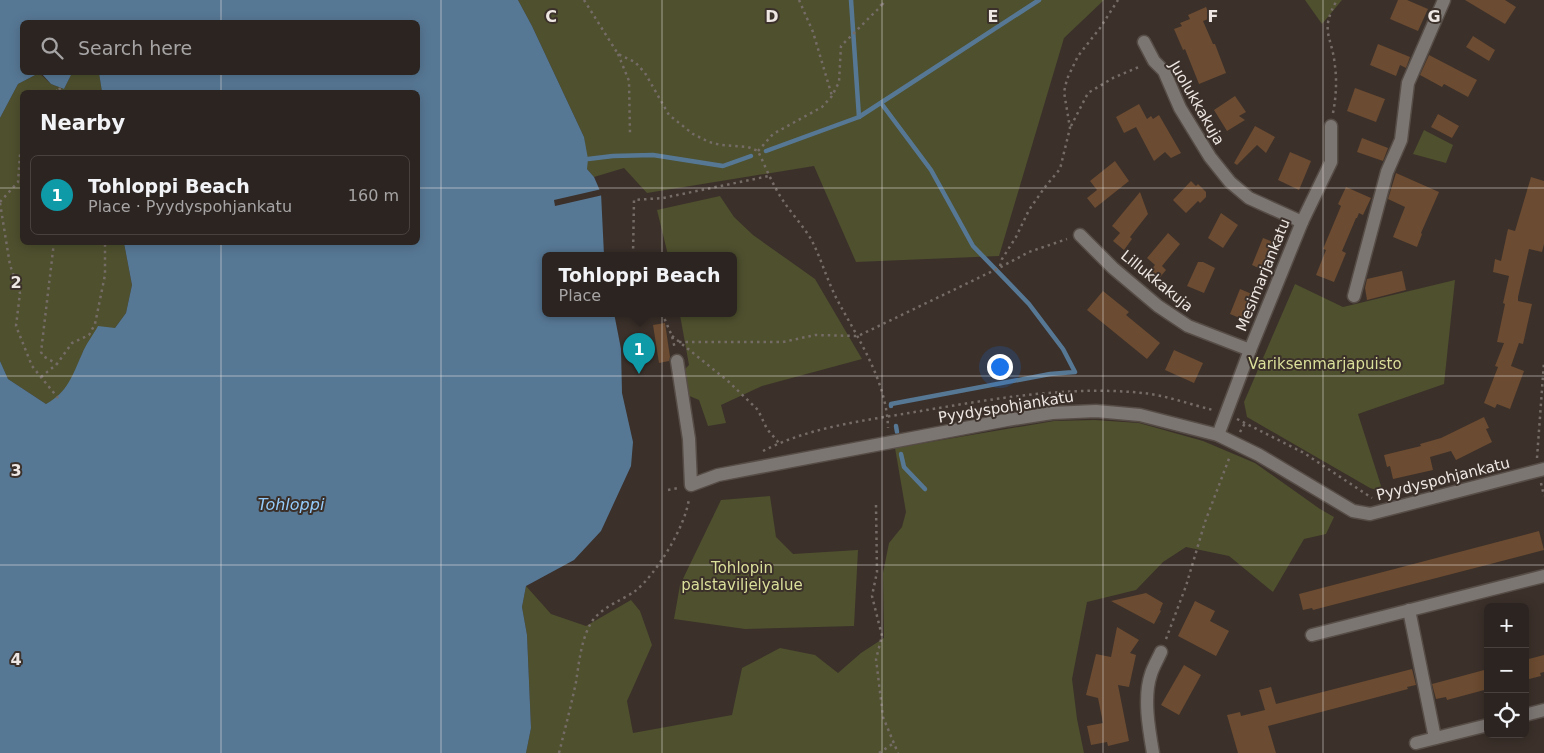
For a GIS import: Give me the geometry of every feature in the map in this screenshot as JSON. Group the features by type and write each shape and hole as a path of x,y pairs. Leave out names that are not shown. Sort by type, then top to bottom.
{"street":[{"path":"1354,296 1387,172 1401,140 1408,82 1444,0"},
{"name":"Juolukkakuja","path":"1144,42 1154,61 1164,71 1180,108 1210,157 1230,182 1249,198 1302,222"},
{"name":"Mesimarjankatu","path":"1218,435 1302,222 1330,162 1331,126"},
{"name":"Lillukkakuja","path":"1080,235 1113,268 1158,306 1188,326 1250,350"},
{"path":"677,361 689,439 691,485"},
{"name":"Pyydyspohjankatu","path":"691,485 718,475 1052,413 1096,411 1140,415 1218,435 1259,455 1353,511 1370,514 1541,470"},
{"path":"1312,635 1544,576"},
{"path":"1409,610 1435,738"},
{"path":"1153,753 1147,718 1148,698 1150,675 1161,652"},
{"path":"1529,714 1544,710"},
{"path":"1416,744 1484,726"}],"path":[{"path":"584,0 618,54 628,81 630,135"},
{"path":"799,0 813,32 832,96"},
{"path":"881,0 881,6"},
{"path":"758,151 773,134 822,107 832,96 840,82 841,46 886,0"},
{"path":"1070,128 1064,92 1066,79 1078,56 1106,20 1118,0"},
{"path":"1331,126 1335,102 1335,65 1327,36 1327,24 1337,0"},
{"path":"618,54 635,62 645,73 669,115 693,134 708,142 748,147 758,151 783,201 810,238 839,303 858,336 877,378 888,417 828,429 779,443 762,452"},
{"path":"999,268 1029,210 1060,169 1070,128 1088,93 1113,78 1154,61"},
{"path":"20,156 18,182 0,202 10,265 20,293 16,326 32,366 58,398"},
{"path":"633,252 634,200 663,198 769,176"},
{"path":"679,342 783,342 815,335 858,336 1029,252 1080,235"},
{"path":"54,245 41,352 43,356 57,364"},
{"path":"41,377 57,364 72,343 90,335 96,324 105,275 105,245"},
{"path":"664,317 672,336 677,361"},
{"path":"672,336 729,382 758,410 767,429 779,443"},
{"path":"1544,362 1537,459 1541,470 1544,496"},
{"path":"1161,652 1186,586 1205,522 1234,444"},
{"path":"559,753 572,703 585,637 591,622 600,612 635,591 657,568 674,539 688,503 691,485"},
{"path":"876,505 877,572 872,596 882,636 876,659 883,717 898,753"},
{"path":"879,753 894,742"}],"green space":[{"path":"518,0 1104,0 1064,38 999,256 856,262 814,166 647,193 624,168 594,177 587,169 584,137"},
{"path":"1305,0 1342,0 1322,24"},
{"path":"35,75 41,75 51,84 64,89 71,75 99,75 102,90 20,90 20,245 124,245 132,285 126,313 115,328 83,352 72,379 58,398 46,404 8,379 0,361 0,118 18,84"},
{"path":"1424,130 1453,145 1446,163 1413,154"},
{"path":"720,196 734,217 753,235 815,279 862,359 762,386 721,405 726,423 708,426 699,400 687,395 684,370 689,365 680,317 737,317 737,252 667,252 657,210"},
{"name":"Variksenmarjapuisto","path":"1455,280 1444,384 1358,414 1383,492 1370,488 1247,417 1244,402 1295,284 1343,307"},
{"path":"1095,420 1139,423 1203,441 1255,463 1334,517 1326,534 1304,539 1273,592 1229,556 1186,547 1163,562 1136,590 1087,602 1072,679 1084,753 526,753 531,728 527,635 522,607 526,586 551,614 586,626 631,600 640,611 652,645 627,701 633,733 732,715 742,668 780,648 815,655 838,673 861,653 884,638 883,573 889,543 902,527 906,512 895,448 1054,421"},
{"name":"Tohlopin palstaviljelyalue","path":"770,496 776,537 793,554 858,550 854,626 745,629 674,619 680,585 721,500"}],"water":[{"name":"Tohloppi","path":"0,0 518,0 584,137 588,159 587,169 594,177 601,193 604,252 542,252 542,317 615,317 621,349 622,393 633,442 631,466 601,531 574,560 526,586 522,607 527,635 531,728 526,753 0,753 0,361 8,379 46,404 59,394 68,383 85,347 98,326 115,328 126,313 132,285 124,245 420,245 420,90 102,90 99,75 420,75 420,20 20,20 20,75 35,75 18,84 0,118"},
{"path":"43,75 71,75 64,89 51,84"}],"pier":[{"path":"602,189 603,195 555,206 554,200"}],"building":[{"path":"1398,0 1407,0 1428,9 1418,31 1390,19"},
{"path":"1465,0 1505,0 1516,7 1505,24"},
{"path":"1206,7 1211,18 1203,21 1213,44 1215,44 1226,73 1199,84 1185,49 1183,50 1174,29 1182,26 1180,23 1190,19 1188,15"},
{"path":"1473,36 1495,50 1489,61 1466,47"},
{"path":"1378,44 1410,57 1406,68 1400,65 1396,76 1370,65"},
{"path":"1429,55 1477,80 1468,97 1444,84 1442,87 1420,75"},
{"path":"1355,88 1385,99 1376,122 1347,111"},
{"path":"1235,96 1246,112 1239,116 1245,120 1227,131 1214,110"},
{"path":"1139,104 1147,119 1151,116 1153,119 1159,115 1181,153 1171,158 1165,152 1154,161 1136,127 1124,133 1116,117"},
{"path":"1438,114 1459,126 1452,138 1431,127"},
{"path":"1255,126 1275,137 1266,153 1257,145 1237,165 1234,163"},
{"path":"1362,138 1388,148 1383,161 1357,152"},
{"path":"1290,152 1311,161 1299,190 1278,180"},
{"path":"1115,161 1129,181 1095,208 1087,198 1097,190 1090,181"},
{"path":"1396,173 1439,192 1417,247 1393,237 1405,207 1388,199"},
{"path":"1531,177 1544,181 1544,244 1542,252 1529,249 1518,297 1518,301 1532,304 1523,344 1519,343 1511,366 1524,371 1510,409 1497,404 1495,408 1484,403 1498,367 1495,366 1504,343 1497,342 1509,276 1493,272 1495,259 1501,261 1508,229 1515,231"},
{"path":"1191,181 1196,186 1198,184 1206,192 1206,197 1200,203 1198,201 1186,213 1173,200"},
{"path":"1346,187 1371,198 1363,215 1359,213 1356,218 1342,251 1346,253 1334,282 1316,275 1326,250 1323,249 1341,206 1338,204"},
{"path":"1140,192 1148,214 1130,237 1132,239 1124,250 1113,241 1120,233 1112,226"},
{"path":"1221,213 1238,225 1223,248 1208,238"},
{"path":"1168,233 1180,244 1162,266 1166,270 1156,282 1147,274 1155,265 1147,258"},
{"path":"1263,238 1281,245 1269,273 1252,265"},
{"path":"1198,262 1203,262 1215,268 1204,293 1187,286"},
{"path":"1402,271 1406,290 1367,300 1365,288 1367,279"},
{"path":"1240,289 1259,297 1249,322 1230,314"},
{"path":"1103,291 1129,312 1126,315 1160,343 1147,359 1087,310"},
{"path":"665,323 670,357 669,361 659,363 653,325"},
{"path":"1174,350 1203,363 1194,383 1165,370"},
{"path":"1484,417 1489,428 1486,429 1492,442 1456,460 1451,451 1430,457 1433,470 1393,479 1390,466 1387,467 1384,455 1421,446 1420,444 1441,438"},
{"path":"1539,531 1544,550 1313,610 1312,608 1303,610 1299,594"},
{"path":"1146,593 1163,603 1154,624 1111,601"},
{"path":"1195,601 1215,611 1210,621 1229,631 1216,656 1178,636"},
{"path":"1117,627 1139,640 1130,653 1136,655 1129,687 1118,685 1129,741 1108,746 1107,742 1091,745 1087,726 1103,723 1098,698 1086,695 1096,654 1111,657"},
{"path":"1544,655 1544,672 1540,673 1541,676 1529,679 1529,659"},
{"path":"1184,665 1201,675 1179,715 1161,705"},
{"path":"1412,669 1416,685 1407,687 1408,689 1268,726 1276,753 1238,753 1227,715 1240,712 1241,716 1265,710 1259,690 1271,687 1276,704"},
{"path":"1484,670 1484,690 1447,700 1446,697 1436,699 1432,684"}],"waterway":[{"path":"851,0 859,117"},
{"path":"766,151 859,117 1039,0"},
{"path":"881,103 931,170 973,246 1029,304 1063,349 1075,372 1050,374 891,404 891,406"},
{"path":"588,159 653,155 723,166 751,156"},
{"path":"896,426 897,432"},
{"path":"901,454 904,467 925,489"}],"place":[{"name":"Tohloppi Beach","path":"639,374"}]}
